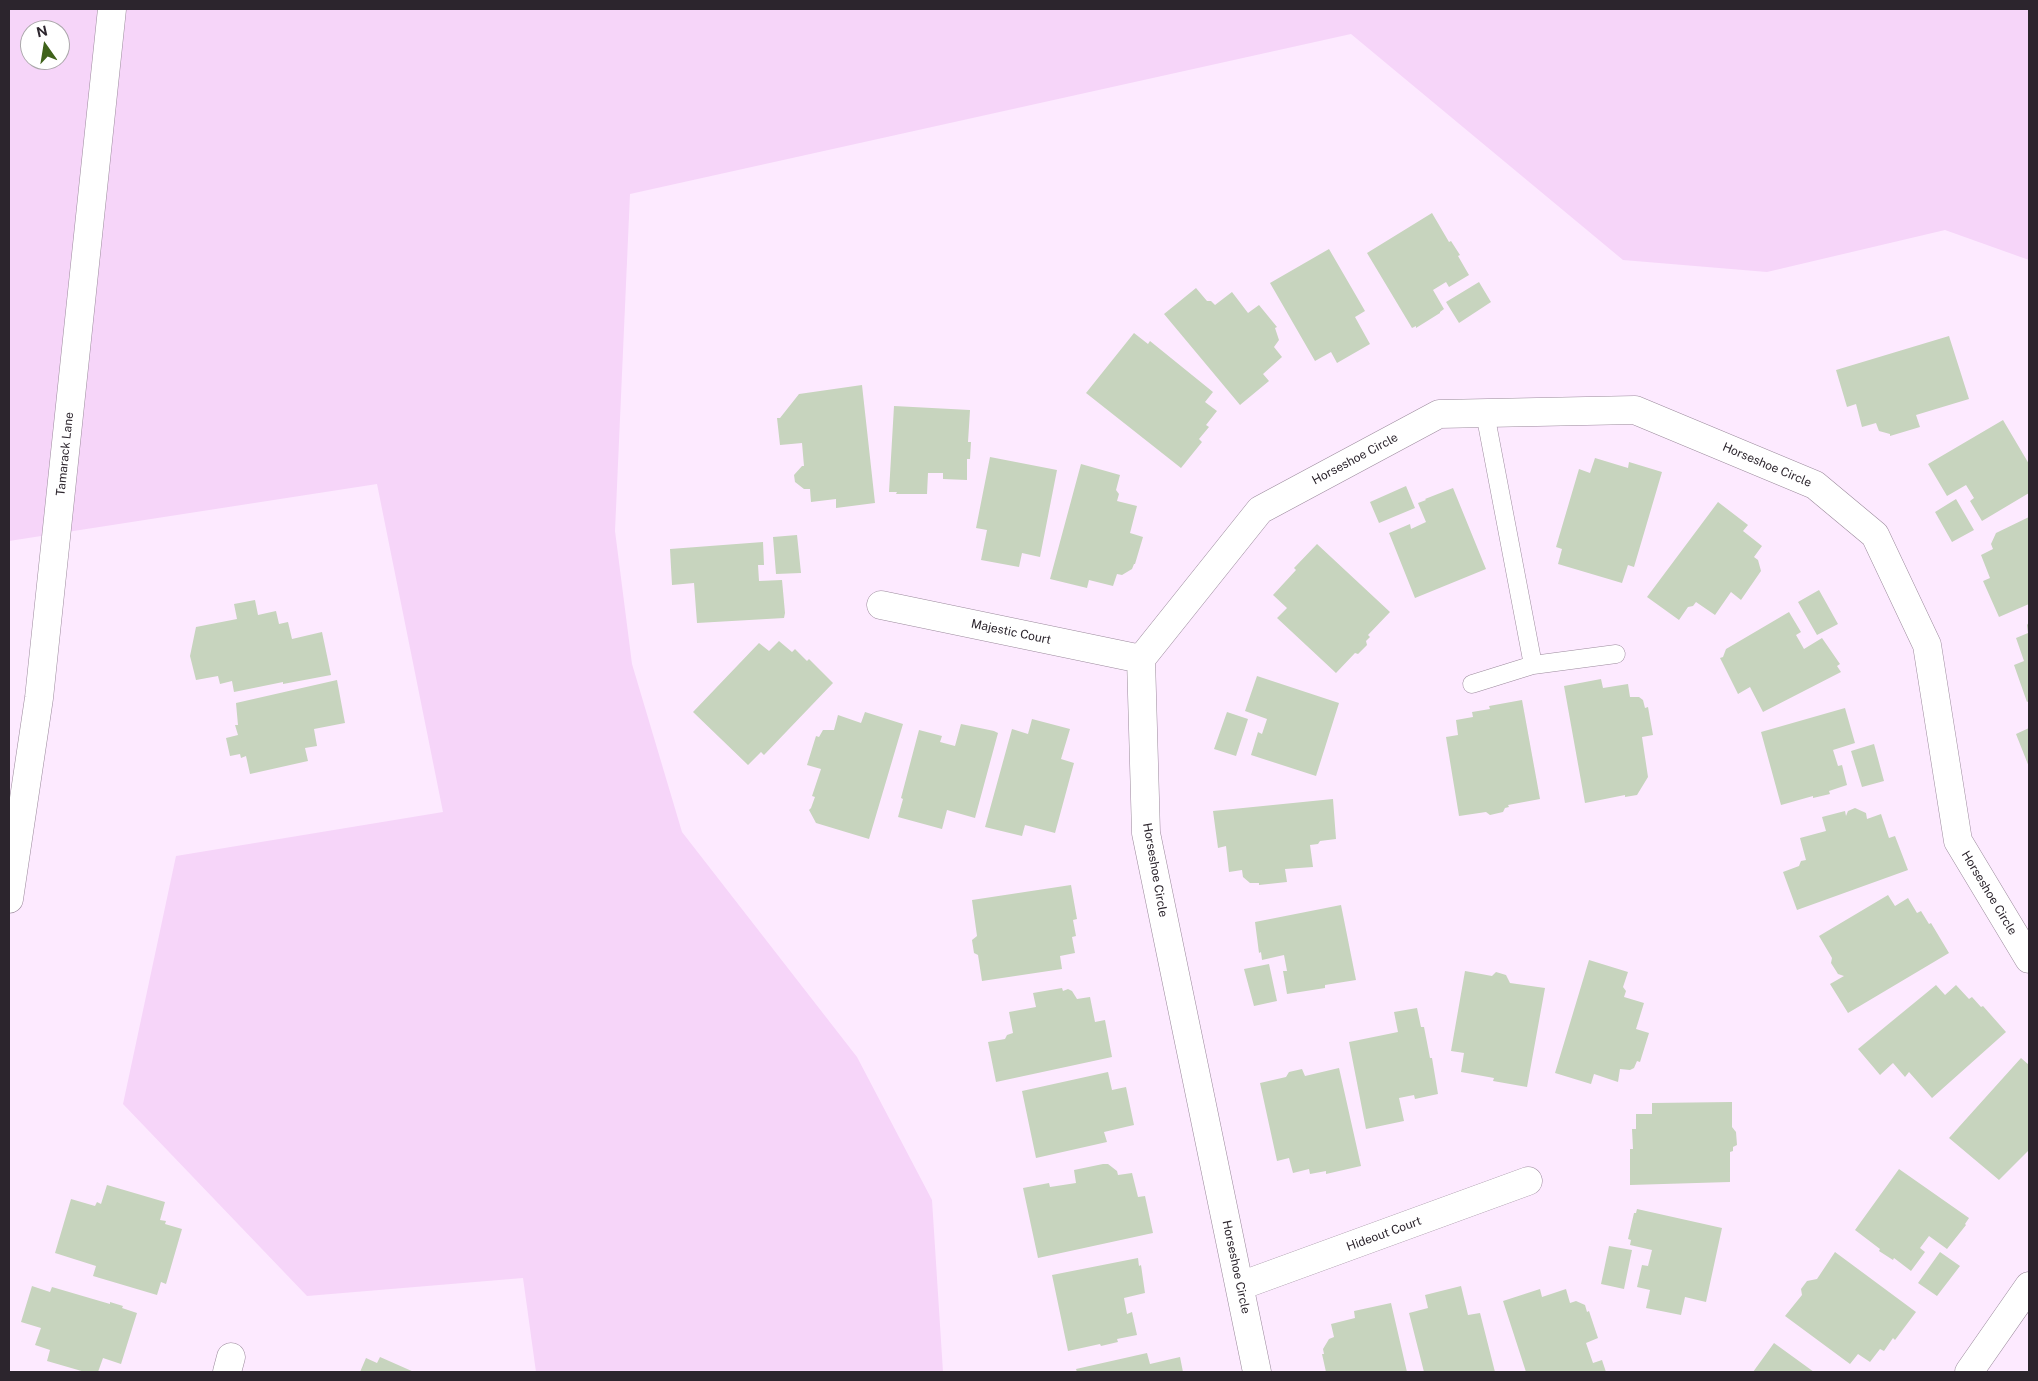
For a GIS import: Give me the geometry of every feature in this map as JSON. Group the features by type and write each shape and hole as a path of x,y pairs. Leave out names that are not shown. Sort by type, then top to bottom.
{"street":[{"name":"Tamarack Lane","path":"9,898 39,698 112,9"},
{"name":"Horseshoe Circle","path":"1257,1372 1146,833 1141,659 1260,510 1439,414 1635,410 1815,485 1875,535 1927,645 1958,841 2029,959"},
{"name":"Majestic Court","path":"881,605 1141,659"},
{"name":"Hideout Court","path":"1240,1286 1528,1181"},
{"path":"1969,1372 2029,1286"}],"lane":[{"path":"1486,413 1533,665"},
{"path":"1472,684 1533,665 1616,654"}],"shaded area":[{"path":"9,9 2029,9 2029,260 1945,230 1767,272 1623,260 1351,34 630,194 615,531 632,664 682,832 857,1057 932,1200 943,1372 536,1372 523,1278 307,1296 123,1104 176,856 443,812 377,484 9,541"}],"building":[{"path":"1432,213 1449,242 1451,241 1460,255 1458,256 1469,275 1449,287 1446,282 1433,290 1444,309 1416,328 1416,326 1412,328 1367,253"},
{"path":"1329,249 1365,311 1355,317 1370,344 1337,363 1331,352 1315,361 1270,283"},
{"path":"1479,282 1491,302 1459,323 1446,302"},
{"path":"1196,288 1207,301 1211,301 1215,305 1232,292 1248,313 1259,305 1277,327 1275,328 1279,340 1274,347 1282,357 1263,374 1269,381 1240,405 1164,314"},
{"path":"1134,333 1148,344 1150,341 1213,392 1205,402 1217,411 1206,425 1209,427 1199,439 1202,442 1181,468 1086,393"},
{"path":"1949,336 1969,399 1916,415 1920,427 1890,436 1890,434 1879,431 1876,423 1862,427 1856,404 1847,407 1836,370"},
{"path":"862,385 875,503 836,508 836,499 811,502 810,489 804,489 795,482 794,475 804,466 802,443 780,445 777,418 780,418 799,394"},
{"path":"894,406 970,410 968,442 971,442 970,459 967,459 967,480 943,479 943,473 928,473 927,494 896,494 897,492 889,492"},
{"path":"2003,420 2029,464 2029,493 1982,521 1970,501 1974,498 1966,485 1947,496 1928,464"},
{"path":"990,457 1057,470 1040,557 1022,553 1019,567 981,560 987,530 976,528"},
{"path":"1595,458 1628,468 1629,462 1662,472 1634,567 1628,565 1622,583 1558,564 1562,549 1556,547 1579,469 1590,473"},
{"path":"1081,464 1120,475 1116,490 1119,494 1117,501 1137,506 1130,533 1143,537 1135,564 1132,569 1122,575 1117,574 1113,586 1089,580 1087,588 1050,579"},
{"path":"1406,486 1415,508 1379,523 1370,502"},
{"path":"1453,488 1486,569 1415,598 1389,533 1410,524 1411,529 1426,522 1418,503"},
{"path":"1956,499 1974,530 1952,542 1935,512"},
{"path":"1718,502 1748,525 1743,531 1762,546 1754,557 1758,560 1761,571 1741,600 1731,592 1715,615 1696,602 1693,606 1688,607 1679,620 1647,597"},
{"path":"2029,517 2029,604 1999,617 1983,581 1990,578 1981,555 1993,549 1991,544 1996,533"},
{"path":"797,535 801,573 776,574 773,537"},
{"path":"763,542 764,565 758,565 759,581 782,580 784,618 697,623 694,583 672,585 670,549"},
{"path":"1317,544 1390,612 1368,635 1370,637 1366,641 1367,645 1358,654 1355,653 1336,673 1277,618 1287,608 1273,595 1296,570 1294,568"},
{"path":"1819,590 1838,624 1817,635 1798,602"},
{"path":"255,600 258,615 276,611 279,624 288,622 292,639 322,632 331,675 234,692 232,681 220,684 218,676 196,680 190,656 196,627 237,619 234,604"},
{"path":"1789,612 1801,632 1796,635 1804,649 1822,638 1840,664 1837,666 1841,672 1763,712 1750,687 1738,694 1720,658 1723,657 1726,649"},
{"path":"2029,622 2029,701 2027,702 2014,665 2024,661 2016,638 2028,633 2027,625"},
{"path":"779,641 792,652 795,649 807,661 809,659 833,683 764,755 761,752 748,765 693,712 759,643 769,651"},
{"path":"1257,676 1339,703 1316,776 1251,755 1258,732 1262,734 1267,719 1245,711"},
{"path":"1601,679 1603,688 1628,684 1630,697 1639,697 1643,700 1645,708 1648,707 1653,735 1642,737 1648,777 1637,795 1625,797 1625,795 1585,803 1564,686"},
{"path":"337,680 345,723 314,729 317,746 305,748 308,761 250,774 246,756 241,758 240,754 230,756 226,738 238,735 235,725 238,725 236,703"},
{"path":"1522,700 1540,799 1508,805 1509,807 1505,808 1503,812 1490,815 1486,812 1459,816 1446,737 1458,735 1456,720 1473,717 1472,712 1490,709 1489,706"},
{"path":"1845,708 1855,743 1833,750 1838,766 1842,765 1847,785 1829,791 1830,794 1813,798 1813,796 1781,805 1761,732"},
{"path":"865,712 903,724 869,839 816,823 809,810 815,797 812,796 821,769 807,765 816,736 819,737 823,730 834,730 838,715 861,723"},
{"path":"1227,712 1248,719 1236,756 1214,749"},
{"path":"1032,719 1070,729 1061,759 1074,763 1055,833 1025,825 1022,836 985,827 1012,729 1028,734"},
{"path":"961,724 998,733 975,818 947,810 942,829 898,817 903,799 901,798 919,730 942,736 940,742 955,746"},
{"path":"2029,728 2029,767 2016,734"},
{"path":"1874,744 1884,781 1862,787 1851,751"},
{"path":"1333,799 1336,839 1320,841 1318,844 1310,845 1313,867 1285,869 1287,882 1259,885 1259,883 1250,883 1243,877 1242,870 1229,872 1226,846 1218,848 1213,811"},
{"path":"1855,808 1866,813 1867,819 1881,814 1889,838 1895,836 1908,870 1797,910 1783,872 1799,866 1801,861 1806,860 1800,838 1826,831 1822,817 1845,811 1846,816 1848,811"},
{"path":"1071,885 1077,919 1073,920 1076,936 1072,937 1075,953 1060,956 1062,969 982,981 978,955 974,953 972,940 977,936 972,900"},
{"path":"1888,895 1895,906 1908,898 1917,913 1921,911 1929,924 1931,923 1949,953 1848,1013 1830,984 1844,976 1838,974 1831,963 1832,958 1819,936"},
{"path":"1341,905 1356,980 1325,985 1325,988 1287,994 1283,971 1287,971 1284,955 1262,960 1261,952 1259,953 1255,922"},
{"path":"1589,960 1628,972 1623,987 1626,991 1624,997 1644,1003 1636,1029 1649,1033 1640,1062 1637,1061 1634,1068 1630,1070 1620,1069 1618,1082 1594,1074 1591,1084 1555,1073"},
{"path":"1269,964 1277,1001 1254,1006 1244,969"},
{"path":"1465,971 1492,976 1496,972 1506,975 1510,983 1545,988 1527,1087 1493,1081 1494,1078 1461,1072 1464,1053 1451,1051"},
{"path":"1936,985 1945,995 1956,985 1969,999 1972,997 1981,1007 1983,1006 2006,1032 1932,1098 1909,1072 1905,1077 1893,1063 1880,1075 1858,1049"},
{"path":"1062,988 1063,991 1068,989 1072,991 1077,999 1090,997 1095,1022 1105,1020 1112,1057 996,1082 988,1042 1005,1039 1007,1035 1013,1033 1009,1012 1036,1007 1033,993"},
{"path":"1417,1008 1421,1027 1424,1027 1430,1058 1432,1058 1438,1094 1415,1099 1414,1095 1399,1098 1404,1121 1366,1129 1349,1042 1398,1032 1394,1012"},
{"path":"2021,1058 2029,1065 2029,1150 1999,1180 1949,1138"},
{"path":"1339,1068 1361,1166 1326,1174 1326,1171 1310,1174 1309,1169 1293,1173 1289,1158 1277,1161 1260,1083 1286,1077 1289,1072 1302,1069 1305,1076"},
{"path":"1108,1072 1112,1090 1126,1087 1134,1125 1104,1132 1107,1142 1036,1158 1022,1091"},
{"path":"1732,1102 1732,1127 1736,1132 1737,1145 1730,1152 1730,1182 1630,1185 1630,1149 1633,1149 1632,1129 1636,1129 1636,1114 1652,1114 1652,1103"},
{"path":"1108,1164 1117,1171 1118,1175 1132,1173 1138,1197 1145,1196 1153,1233 1038,1258 1023,1188 1049,1183 1050,1187 1076,1183 1074,1170"},
{"path":"1899,1169 1969,1218 1966,1225 1947,1249 1929,1236 1920,1248 1925,1252 1911,1271 1894,1258 1893,1260 1879,1251 1880,1249 1855,1230"},
{"path":"107,1185 165,1202 160,1220 166,1221 165,1224 182,1229 166,1284 161,1282 157,1295 93,1276 96,1266 55,1253 71,1199 95,1206 97,1202 101,1204"},
{"path":"1637,1209 1722,1228 1706,1302 1685,1297 1681,1315 1646,1308 1650,1290 1637,1287 1642,1265 1648,1266 1652,1250 1630,1245 1631,1240 1628,1239 1634,1213 1636,1213"},
{"path":"1609,1246 1632,1250 1624,1289 1601,1284"},
{"path":"1835,1252 1916,1312 1895,1340 1893,1338 1884,1351 1880,1349 1870,1362 1858,1354 1850,1364 1785,1316 1802,1295 1801,1289 1807,1281 1817,1279"},
{"path":"1940,1252 1960,1266 1937,1296 1918,1283"},
{"path":"1138,1258 1139,1266 1141,1265 1145,1293 1124,1298 1127,1314 1132,1312 1137,1335 1117,1339 1118,1342 1101,1346 1100,1344 1068,1351 1052,1275"},
{"path":"32,1286 50,1292 52,1287 110,1304 110,1302 137,1313 121,1364 103,1358 98,1372 85,1372 47,1361 50,1350 35,1345 41,1328 21,1322"},
{"path":"1461,1286 1468,1315 1480,1313 1495,1372 1424,1372 1409,1313 1428,1308 1425,1295"},
{"path":"1540,1289 1542,1297 1566,1289 1570,1303 1576,1301 1585,1305 1587,1312 1589,1311 1598,1338 1586,1343 1593,1363 1602,1360 1606,1372 1526,1372 1503,1301"},
{"path":"1391,1303 1407,1372 1326,1372 1322,1354 1324,1354 1323,1349 1329,1339 1334,1337 1331,1324 1355,1318 1354,1311"},
{"path":"1774,1343 1814,1372 1753,1372"},
{"path":"1147,1353 1150,1364 1180,1357 1183,1372 1077,1372 1076,1369"},
{"path":"380,1357 414,1372 360,1372 366,1358 377,1363"}]}
